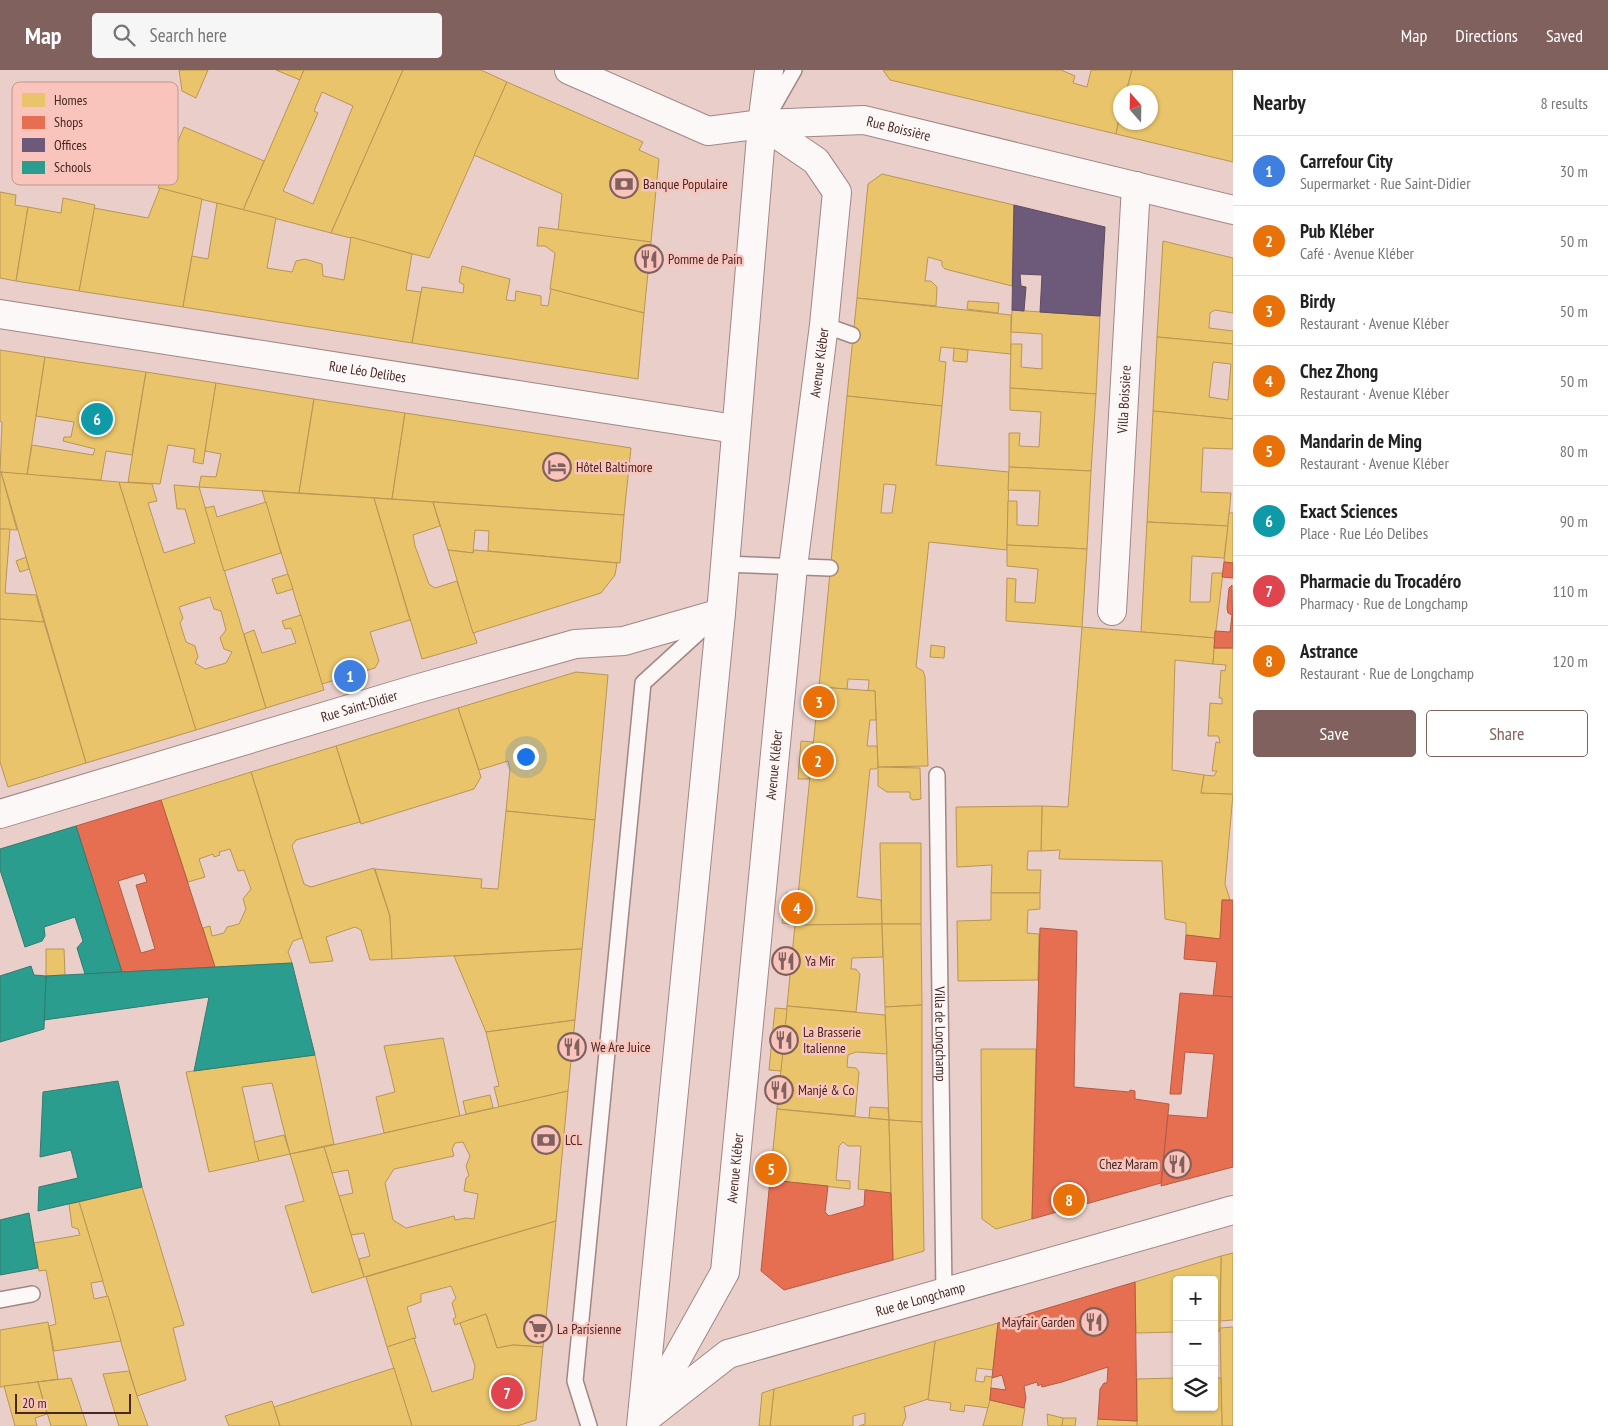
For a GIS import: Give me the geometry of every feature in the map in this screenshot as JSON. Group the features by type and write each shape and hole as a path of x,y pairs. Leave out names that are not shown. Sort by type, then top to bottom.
{"street":[{"name":"Rue Boissière","path":"569,70 708,131 762,124 864,120 1233,210"},
{"path":"640,1425 720,612 762,124 769,70"},
{"name":"Avenue Kléber","path":"640,1425 724,1272 793,567 824,325 837,192 816,160 762,124"},
{"name":"Villa Boissière","path":"1112,611 1136,186"},
{"name":"Rue Léo Delibes","path":"0,314 735,429"},
{"name":"Rue Saint-Didier","path":"0,814 398,694 575,644 624,641 720,612"},
{"name":"Rue de Longchamp","path":"640,1425 728,1354 1233,1210"}],"lane":[{"path":"762,124 794,70"},
{"path":"824,325 852,335"},
{"path":"724,564 830,568"},
{"path":"589,1426 575,1382 644,683 720,612"},
{"name":"Villa de Longchamp","path":"937,775 944,1293"},
{"path":"0,1300 32,1294"}],"building: Homes":[{"path":"179,70 208,70 196,98 182,91"},
{"path":"276,70 304,70 300,80"},
{"path":"304,70 403,70 331,233 243,210","holes":["322,92 353,106 313,204 283,191 318,113 314,111"]},
{"path":"403,70 481,70 507,82 429,258 331,233"},
{"path":"883,70 1061,70 1075,76 1073,83 1087,87 1091,70 1132,70 1128,85 1113,85 1113,130 1117,130 1116,134 890,80"},
{"path":"1132,70 1233,70 1233,162 1116,134 1117,130 1158,130 1158,85 1128,85"},
{"path":"507,82 643,142 639,150 659,159 651,242 558,231 562,194 474,155"},
{"path":"184,127 264,161 243,210 158,188 159,185 178,185 178,141"},
{"path":"882,174 1014,205 1012,286 945,269 942,266 942,261 928,257 925,281 931,281 937,287 936,306 857,298 868,184"},
{"path":"160,188 202,199 183,307 79,291 94,208 148,218"},
{"path":"0,192 16,195 15,205 28,207 16,281 0,278"},
{"path":"63,198 95,205 79,291 16,281 28,207 61,213"},
{"path":"217,203 276,218 267,268 292,272 296,261 305,259 322,264 323,276 344,280 351,237 412,254 406,290 421,292 412,343 183,307 192,256 208,259"},
{"path":"539,227 651,242 644,313 550,289 555,253 545,246 537,246"},
{"path":"1163,241 1233,258 1233,313 1215,310 1210,313 1209,328 1233,331 1233,344 1157,337"},
{"path":"462,266 510,279 506,300 515,301 516,291 541,296 541,305 548,306 551,289 644,313 638,379 412,343 422,287 463,293 464,285 459,282"},
{"path":"857,298 1011,315 1011,354 941,347 939,361 946,362 942,406 847,396"},
{"path":"968,301 999,303 998,313 967,309"},
{"path":"1012,310 1100,316 1096,394 1010,388 1011,344 1022,344 1021,367 1042,369 1042,334 1011,332"},
{"path":"1157,337 1233,344 1233,419 1153,411","holes":["1213,362 1231,364 1228,400 1209,397"]},
{"path":"954,348 968,350 967,362 953,361"},
{"path":"0,350 45,357 27,475 0,472 2,422 0,421"},
{"path":"45,357 146,372 132,455 106,451 101,480 27,475 32,445 93,455 95,449 63,441 64,437 71,437 74,422 36,416"},
{"path":"146,372 216,383 203,464 193,462 195,449 168,445 160,484 128,482"},
{"path":"216,383 314,399 299,493 199,487 201,476 216,477 221,454 205,451"},
{"path":"1010,388 1096,394 1091,471 1009,467 1009,433 1020,433 1019,446 1039,447 1041,412 1010,410"},
{"path":"847,396 942,406 936,465 1009,472 1007,550 929,542 916,667 923,671 925,677 928,766 878,767 875,691 868,691 869,680 848,679 847,689 819,687","holes":["884,484 896,485 892,513 881,513"]},
{"path":"314,399 405,413 392,499 299,493"},
{"path":"1153,411 1233,419 1233,449 1203,448 1201,492 1231,493 1228,526 1147,522"},
{"path":"405,413 631,448 624,515 392,499"},
{"path":"1009,467 1091,471 1087,549 1007,545 1008,501 1017,501 1017,525 1038,526 1040,491 1008,490"},
{"path":"1,472 17,530 0,529"},
{"path":"1,472 119,482 196,730 86,763"},
{"path":"119,482 152,484 157,501 148,503 164,553 195,543 185,509 177,509 174,485 199,487 266,708 196,730","holes":["210,597 214,609 221,611 226,630 220,638 224,649 232,652 226,663 205,669 195,663 198,657 195,646 186,642 180,623 183,618 179,607"]},
{"path":"262,491 374,498 410,620 370,632 379,661 375,668 322,684"},
{"path":"374,498 433,502 440,526 413,535 415,546 429,584 435,588 457,581 477,643 422,659"},
{"path":"266,502 281,553 224,571 205,508 214,506 217,517"},
{"path":"433,502 624,515 620,563 488,551 489,531 475,530 473,553 448,550"},
{"path":"1229,513 1233,513 1233,563 1224,562"},
{"path":"1147,522 1228,526 1224,558 1192,556 1190,602 1210,602 1212,573 1223,573 1215,638 1141,632"},
{"path":"0,529 10,529 5,593 36,595 44,622 0,619"},
{"path":"1007,545 1087,549 1082,627 1006,621 1007,578 1016,579 1015,602 1035,603 1038,569 1007,566"},
{"path":"448,550 473,553 474,550 617,563 615,575 601,593 473,633"},
{"path":"26,557 29,569 20,572 16,561"},
{"path":"288,574 293,589 277,594 272,579"},
{"path":"301,615 324,690 266,708 244,634 254,630 262,653 296,643 291,628 285,629 282,621"},
{"path":"0,619 44,622 86,763 8,787 0,762"},
{"path":"1082,627 1215,638 1213,664 1175,660 1172,770 1204,775 1201,793 1233,794 1225,884 1230,900 1222,900 1220,939 1186,935 1186,923 1165,919 1162,861 1059,859 1060,850 1041,851 1042,806 1068,807"},
{"path":"931,645 945,647 944,658 930,657"},
{"path":"1214,648 1233,648 1233,794 1201,793 1204,775 1214,776 1217,771 1212,771 1216,742 1220,743 1218,736 1208,736 1210,703 1222,704 1222,698 1219,698 1221,670 1225,671 1226,665 1213,664"},
{"path":"576,672 608,675 595,820 506,811 510,768 508,761 479,770 458,708"},
{"path":"819,687 875,691 876,720 870,720 867,746 877,746 878,767 870,769 857,897 881,900 882,924 795,925"},
{"path":"458,708 481,777 474,789 361,824 336,746"},
{"path":"801,741 813,742 809,779 798,779"},
{"path":"336,746 360,822 296,840 292,846 304,884 311,887 374,868 390,916 392,959 370,960 361,930 355,927 326,937 333,961 310,963 251,772"},
{"path":"878,767 920,768 921,799 913,800 910,798 910,792 887,792 878,786"},
{"path":"251,772 302,938 293,941 288,952 292,963 215,967 203,928 210,926 212,936 224,933 227,927 239,924 246,909 243,899 251,889 244,870 238,871 230,849 219,852 220,855 214,857 213,854 199,859 205,877 188,882 161,800"},
{"path":"1042,806 1041,851 1028,851 1027,870 1041,870 1040,893 991,893 992,865 957,867 956,807"},
{"path":"506,811 595,820 582,949 392,959 390,916 375,869 482,879 481,888 498,889"},
{"path":"880,843 921,843 921,924 882,924"},
{"path":"786,893 798,894 795,925 782,923"},
{"path":"991,893 1040,893 1040,909 1028,910 1027,933 1039,934 1038,980 958,981 957,921 991,920"},
{"path":"882,924 883,957 852,958 851,969 856,969 860,974 856,1012 787,1006 795,925"},
{"path":"882,924 921,924 922,1005 885,1007"},
{"path":"46,949 64,949 65,975 46,976"},
{"path":"582,949 575,1020 486,1032 454,956"},
{"path":"922,1005 922,1122 889,1120 885,1007"},
{"path":"787,1006 885,1015 887,1054 856,1052 848,1055 847,1067 856,1068 859,1072 855,1116 777,1109"},
{"path":"775,1008 787,1009 781,1071 769,1070"},
{"path":"575,1020 568,1091 499,1107 494,1087 499,1086 486,1032"},
{"path":"443,1038 460,1116 384,1133 376,1097 395,1092 384,1046"},
{"path":"981,1049 1036,1049 1032,1219 996,1229 982,1219"},
{"path":"315,1055 334,1144 290,1154 272,1083 242,1087 259,1161 209,1172 186,1072"},
{"path":"568,1091 556,1221 364,1277 359,1259 370,1256 364,1233 351,1235 339,1196 353,1193 348,1170 332,1173 324,1147","holes":["463,1142 470,1156 466,1166 469,1176 466,1178 464,1191 478,1194 474,1219 455,1220 454,1216 406,1228 393,1220 385,1183 394,1169 454,1156 452,1149 455,1143"]},
{"path":"490,1095 493,1108 466,1114 463,1101"},
{"path":"870,1107 888,1108 889,1120 869,1118"},
{"path":"777,1109 889,1120 891,1193 858,1189 861,1146 848,1146 843,1142 839,1146 836,1180 850,1181 850,1189 770,1180"},
{"path":"889,1120 922,1122 924,1251 893,1260"},
{"path":"284,1135 290,1154 259,1161 254,1142"},
{"path":"324,1147 364,1277 312,1293 285,1206 304,1201 290,1154"},
{"path":"759,1156 772,1156 770,1180 756,1178"},
{"path":"142,1187 184,1325 173,1328 186,1380 137,1396 79,1202"},
{"path":"79,1202 103,1281 91,1283 94,1299 108,1296 121,1341 54,1351 49,1326 56,1324 46,1270 39,1271 34,1243 80,1235 78,1229 72,1227 69,1204"},
{"path":"556,1221 543,1347 513,1345 497,1348 486,1314 455,1325 453,1319 456,1317 452,1303 456,1298 451,1286 421,1294 421,1302 407,1307 416,1338 387,1347 366,1277"},
{"path":"1233,1253 1233,1320 1220,1321 1221,1256"},
{"path":"1221,1256 1220,1331 1218,1331 1218,1276 1173,1276 1173,1332 1136,1333 1135,1282"},
{"path":"486,1314 497,1348 513,1345 543,1347 536,1420 517,1426 412,1426 387,1347 414,1338 432,1392 473,1379 475,1366 460,1323"},
{"path":"48,1322 58,1379 0,1387 0,1330"},
{"path":"998,1323 993,1370 977,1368 975,1381 984,1382 985,1376 992,1377 989,1408 965,1405 964,1412 950,1410 951,1403 928,1400 935,1341"},
{"path":"1233,1327 1233,1426 1222,1426 1220,1328"},
{"path":"935,1341 928,1399 904,1407 906,1417 902,1426 859,1426 865,1424 865,1413 853,1416 853,1426 770,1426 774,1389"},
{"path":"394,1368 412,1426 280,1426 274,1407"},
{"path":"129,1371 148,1426 119,1426 103,1374"},
{"path":"71,1378 87,1426 51,1426 38,1382"},
{"path":"1173,1378 1173,1411 1218,1411 1218,1378 1221,1378 1222,1426 1137,1426 1137,1379"},
{"path":"38,1382 47,1414 35,1418 37,1426 15,1426 4,1386"},
{"path":"774,1389 770,1426 759,1426 762,1393"},
{"path":"990,1400 1025,1408 1022,1426 983,1426"},
{"path":"272,1401 280,1426 229,1426 225,1416"},
{"path":"1047,1414 1063,1418 1062,1426 1048,1426"},
{"path":"1063,1418 1076,1418 1075,1426 1062,1426"},
{"path":"1098,1419 1137,1421 1137,1426 1097,1426"}],"building: Shops":[{"path":"1224,562 1233,563 1233,578 1222,577"},
{"path":"1232,585 1233,648 1214,648 1215,631 1230,632 1232,615 1228,613 1227,608 1229,588"},
{"path":"161,800 215,967 122,972 76,826","holes":["144,873 147,882 136,885 155,949 141,953 118,881"]},
{"path":"1222,900 1233,900 1233,997 1213,996 1217,962 1184,959 1186,935 1220,939"},
{"path":"1040,928 1077,931 1074,1087 1129,1092 1130,1090 1135,1091 1135,1099 1169,1104 1161,1183 1032,1219"},
{"path":"1180,993 1233,997 1233,1167 1161,1186 1168,1115 1207,1118 1214,1054 1185,1052 1181,1094 1170,1094"},
{"path":"770,1180 828,1186 825,1212 829,1216 864,1206 865,1190 891,1193 893,1260 784,1290 761,1271"},
{"path":"1135,1282 1137,1421 1098,1419 1100,1389 1104,1383 1107,1383 1108,1367 1042,1387 1041,1384 1038,1386 1037,1382 1024,1386 1026,1398 1024,1408 990,1400 991,1388 1006,1390 1002,1375 992,1378 998,1323"}],"building: Offices":[{"path":"1014,205 1105,227 1100,316 1040,312 1042,275 1020,274 1021,286 1026,287 1024,311 1012,310"}],"building: Schools":[{"path":"76,826 122,972 85,974 77,948 83,941 75,917 44,927 45,936 42,941 25,947 0,870 0,849"},
{"path":"292,963 315,1055 194,1071 209,997 44,1020 46,976"},
{"path":"31,966 34,975 46,976 44,1029 0,1042 0,976"},
{"path":"118,1081 142,1187 38,1211 39,1187 78,1178 71,1150 40,1157 43,1092"},
{"path":"29,1213 38,1268 0,1275 0,1220"}],"place":[{"name":"Banque Populaire","path":"624,184"},
{"name":"Pomme de Pain","path":"649,259"},
{"name":"Exact Sciences","path":"97,419"},
{"name":"Hôtel Baltimore","path":"557,467"},
{"name":"Carrefour City","path":"350,676"},
{"name":"Birdy","path":"819,702"},
{"name":"Pub Kléber","path":"818,761"},
{"name":"Chez Zhong","path":"797,908"},
{"name":"Ya Mir","path":"786,961"},
{"name":"La Brasserie Italienne","path":"784,1040"},
{"name":"We Are Juice","path":"572,1047"},
{"name":"Manjé & Co","path":"779,1090"},
{"name":"LCL","path":"546,1140"},
{"name":"Chez Maram","path":"1177,1164"},
{"name":"Mandarin de Ming","path":"771,1169"},
{"name":"Astrance","path":"1069,1200"},
{"name":"Mayfair Garden","path":"1094,1322"},
{"name":"La Parisienne","path":"538,1329"},
{"name":"Pharmacie du Trocadéro","path":"507,1393"}]}
